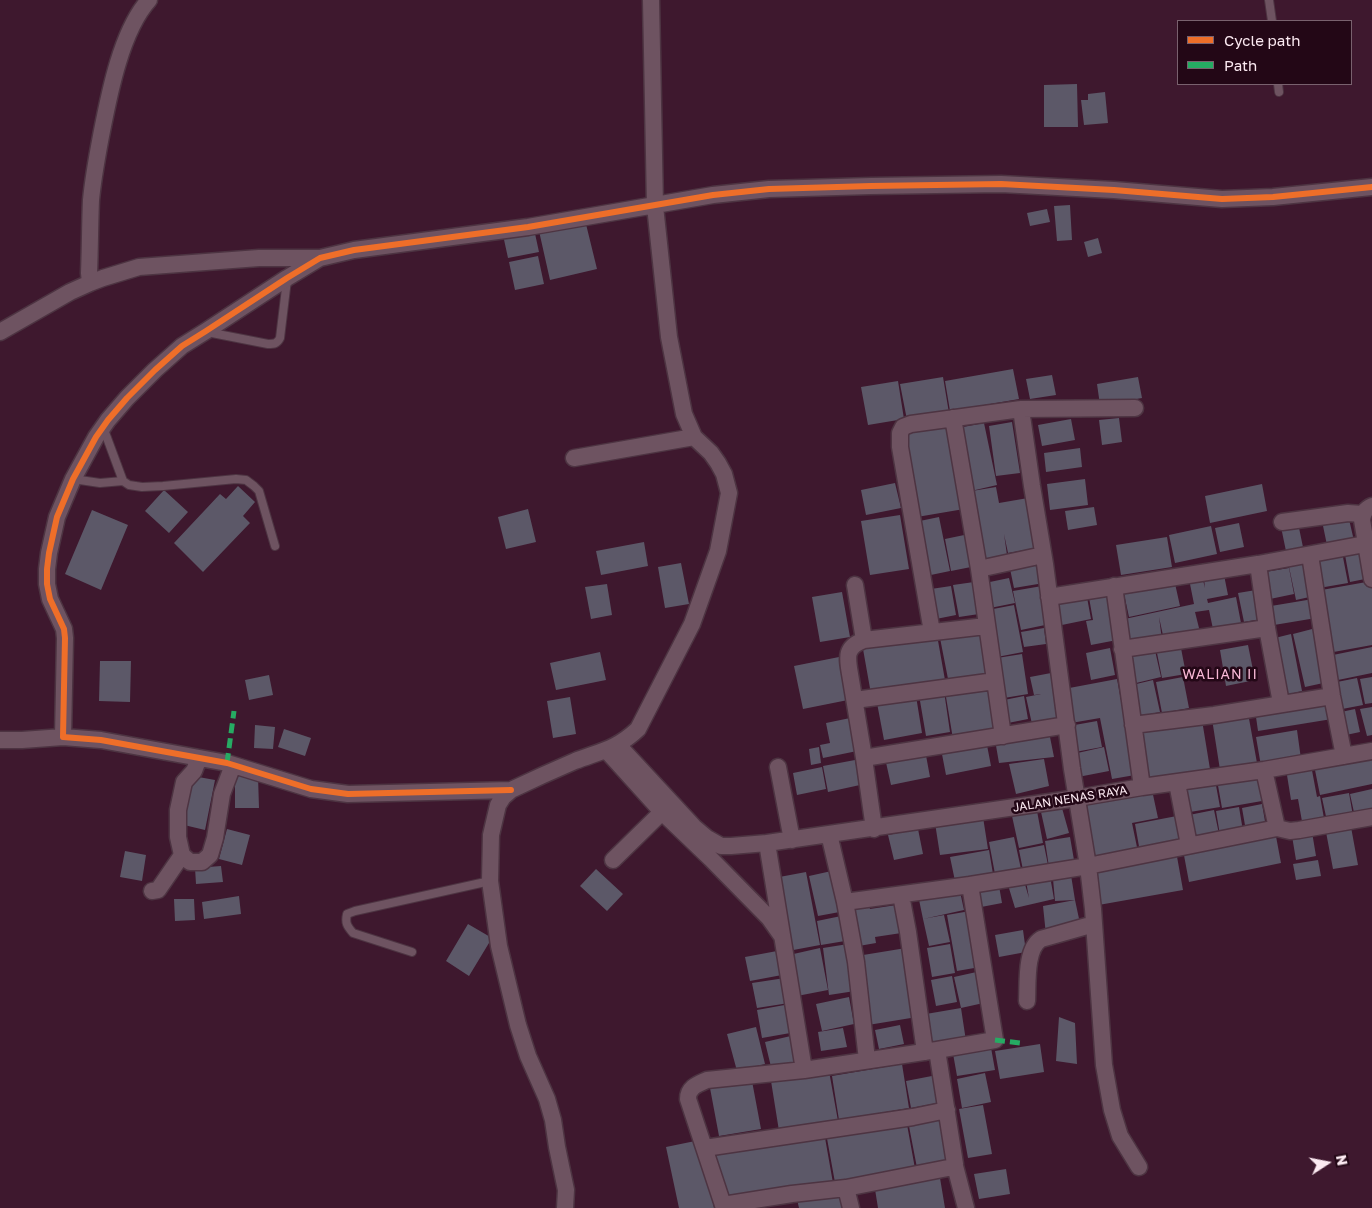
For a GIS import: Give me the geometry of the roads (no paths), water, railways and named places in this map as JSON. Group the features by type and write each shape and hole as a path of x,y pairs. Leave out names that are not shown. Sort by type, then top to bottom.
{"street":[{"path":"90,283 91,200 97,156 107,107 123,49 134,23 149,0"},
{"path":"565,1208 566,1190 553,1120 547,1099 528,1056 518,1025 499,946 490,881 491,835 496,812 503,797 511,790 578,760 612,748 638,729 692,624 718,551 729,492 724,474 718,463 711,453 694,437 684,414 669,337 655,206 651,0"},
{"path":"0,332 70,292 103,278 139,267 259,258 320,258 354,250 528,227 713,195 769,189 1001,184 1114,190 1222,199 1273,197 1372,187"},
{"path":"63,737 65,638 64,629 50,599 47,569 57,517 73,479 96,437 108,420 155,370 182,346 320,258"},
{"path":"932,632 899,440 903,427 911,424 1021,409 1135,408"},
{"path":"1021,409 1088,866 1104,1066 1112,1110 1120,1136 1139,1167"},
{"path":"953,418 979,568 1003,736"},
{"path":"574,458 694,437"},
{"path":"1282,522 1367,510"},
{"path":"1367,510 1362,520 1372,578"},
{"path":"1049,597 1258,564 1366,544"},
{"path":"979,568 1043,555"},
{"path":"1310,555 1332,696 1344,756"},
{"path":"1258,564 1267,628 1281,703"},
{"path":"855,585 864,640"},
{"path":"1114,586 1142,787"},
{"path":"874,829 848,662 849,651 853,645 864,640 986,626"},
{"path":"1122,648 1267,628"},
{"path":"854,700 995,681"},
{"path":"1133,726 1332,696"},
{"path":"864,758 1067,725"},
{"path":"0,740 63,737 101,740 233,765 311,789 348,794 511,790"},
{"path":"612,748 662,812 716,852"},
{"path":"612,748 707,838 781,935"},
{"name":"JALAN NENAS RAYA","path":"716,852 731,846 874,829 1264,770 1372,751"},
{"path":"199,758 194,771 184,782 178,810 178,837 182,855 190,862 202,862 210,854 215,838 222,794 233,765"},
{"path":"778,767 792,840"},
{"path":"1264,770 1277,828"},
{"path":"1177,783 1189,845"},
{"path":"613,860 662,812"},
{"path":"845,902 970,885 1088,866 1277,828 1290,831 1299,830 1372,817"},
{"path":"829,834 845,902 856,962 867,1060"},
{"path":"767,843 804,1070"},
{"path":"152,891 158,890 182,855"},
{"path":"955,1166 846,1188 793,1201 724,1207 688,1099 688,1093 695,1085 707,1080 804,1070 995,1040 970,885"},
{"path":"901,895 931,1051 947,1110 955,1166 966,1208"},
{"path":"1027,1001 1029,962 1037,941 1094,924"},
{"path":"705,1148 913,1117 947,1110"},
{"path":"846,1188 851,1208"},
{"path":"566,1190 576,1208"}],"lane":[{"path":"1269,0 1272,20"},
{"path":"1278,85 1279,92"},
{"path":"206,332 268,344 278,342 287,278"},
{"path":"103,427 124,481 129,485 142,487 246,480 258,491 275,546"},
{"path":"73,479 100,483 124,481"},
{"path":"412,952 353,933 345,921 347,914 490,881"}],"district":[{"name":"WALIAN II","path":"1220,675"}]}
